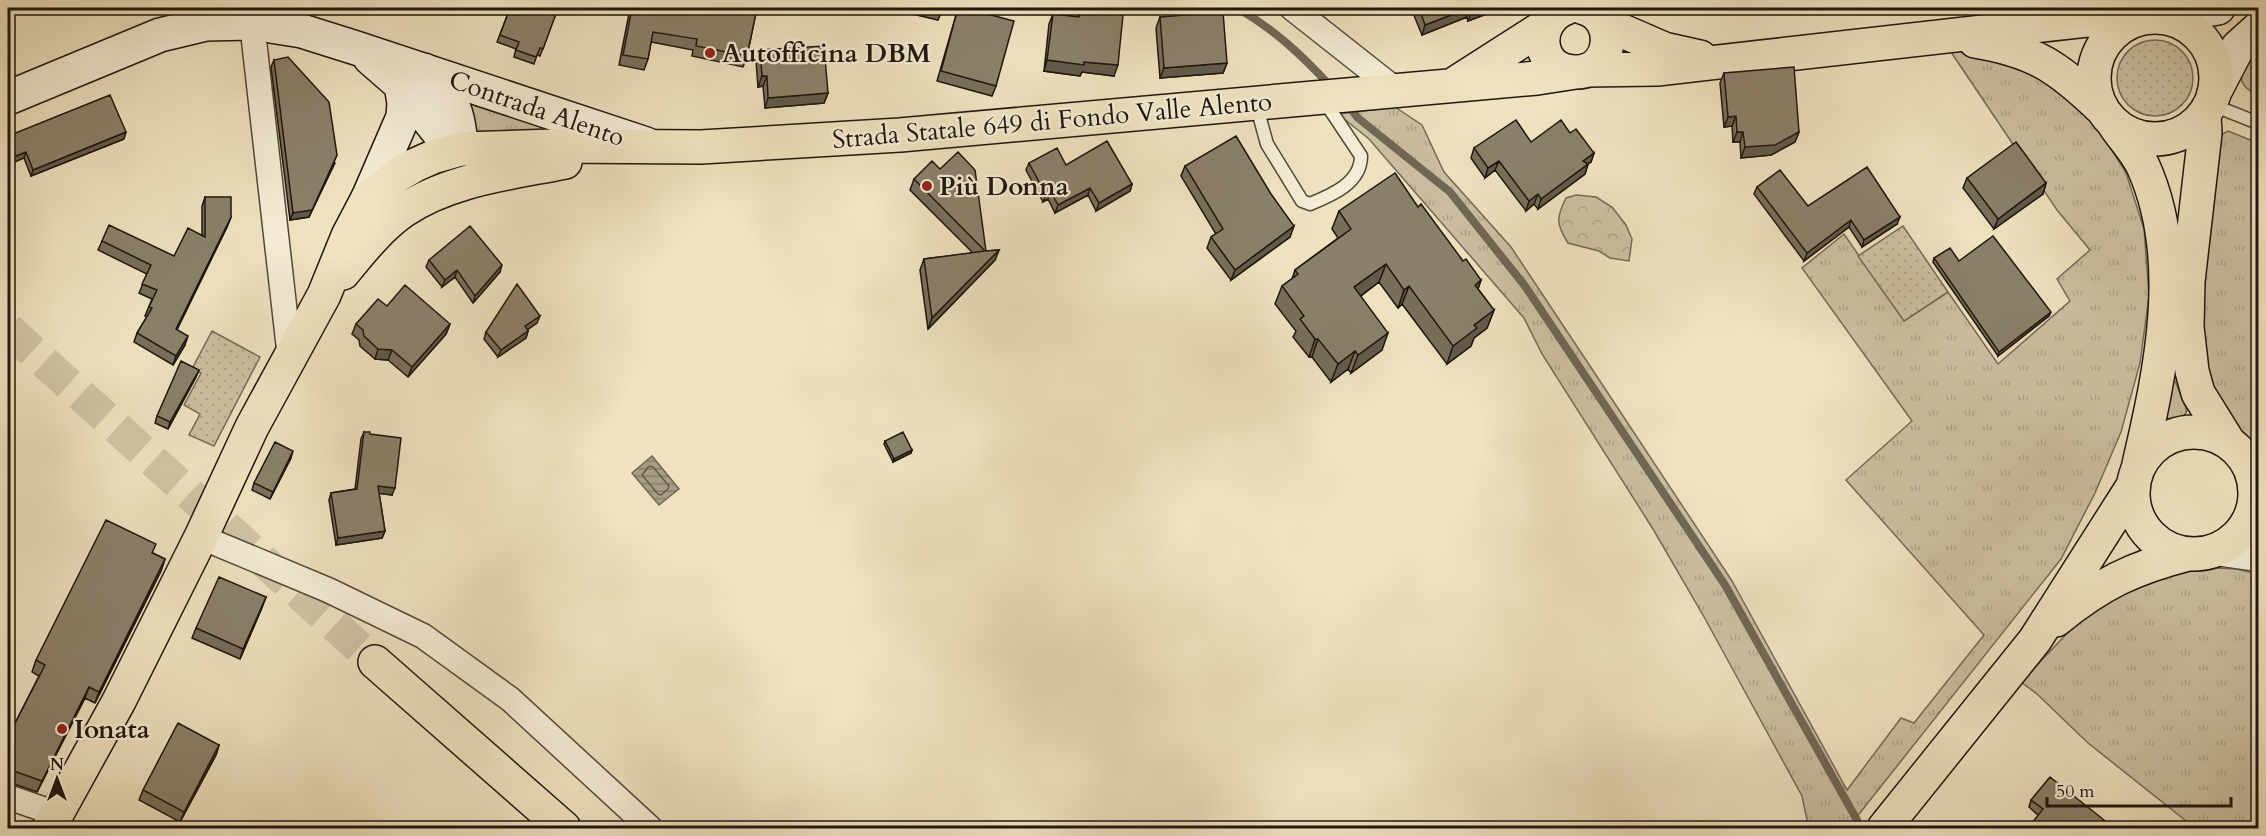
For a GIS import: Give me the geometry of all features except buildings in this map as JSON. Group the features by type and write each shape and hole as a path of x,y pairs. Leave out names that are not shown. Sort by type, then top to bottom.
{"main road":[{"name":"Strada Statale 649 di Fondo Valle Alento","path":"53,821 119,701 201,537 252,427 324,295 348,236 368,198 398,175 433,157 461,149 701,147 917,134 1536,78 1581,71 1657,69 2087,20 2147,19 2218,8"},
{"name":"Strada Statale 649 di Fondo Valle Alento","path":"1595,13 1664,49 1726,62"},
{"path":"1553,15 1542,37 1548,57 1555,65 1565,70 1581,71 1596,64 1604,56 1608,45 1608,34 1595,13"},
{"name":"Contrada Alento","path":"8,98 160,35 254,15 356,48 442,90 456,110 460,127 461,149"},
{"name":"Strada Statale 649 di Fondo Valle Alento","path":"1452,85 1553,15"},
{"path":"2035,640 2080,601 2104,584 2131,571 2199,553 2226,545 2240,533 2250,518 2255,500 2254,482 2245,461 2198,393 2192,371 2187,327 2187,281 2209,104 2216,72 2211,52 2199,35 2182,23 2147,19 2114,31 2101,48 2094,68 2094,89 2108,116 2143,165 2157,209 2164,243 2165,293 2159,371 2136,475 2133,505 2140,524 2152,539 2169,549 2199,553"},
{"path":"2108,116 2132,135 2151,139 2171,137 2189,129 2209,104 2238,47 2259,29"},
{"name":"Strada Statale 649 di Fondo Valle Alento","path":"1946,35 2017,50 2046,62 2077,85 2108,116"},
{"path":"368,198 403,117 404,104 412,77"},
{"name":"Contrada Alento","path":"412,77 651,146"},
{"name":"Strada Statale 649 di Fondo Valle Alento","path":"324,295 391,220 436,193 512,172 651,146"},
{"name":"Strada Statale 649 di Fondo Valle Alento","path":"436,193 454,173 461,149"},
{"path":"461,149 486,163 512,172"},
{"path":"1884,828 2035,640 2152,448 2169,437 2190,432 2210,434 2245,461"},
{"path":"375,662 564,828"}],"street":[{"path":"1292,8 1381,92"},
{"path":"254,15 290,358"},
{"path":"201,537 328,590 423,636 510,699 650,828"},
{"path":"2199,553 2259,559"},
{"path":"8,797 53,821"}],"lane":[{"path":"1256,103 1267,144 1302,201 1310,204 1332,195 1353,179 1361,167 1361,156 1312,98"},
{"path":"2209,104 2259,123"}],"green space":[{"path":"2155,40 2170,43 2182,51 2190,63 2193,78 2190,93 2182,105 2170,113 2155,116 2140,113 2128,105 2120,93 2117,78 2120,63 2128,51 2140,43"},
{"path":"2258,47 2258,95 2249,90 2241,79 2244,67"},
{"path":"1949,49 1993,57 2044,78 2076,102 2096,124 2126,173 2144,229 2149,296 2140,363 2121,432 2095,493 2061,559 1848,828 1801,828 1807,820 1802,796 1653,529 1542,354 1524,318 1369,139 1338,114 1395,107 1422,125 1444,172 1511,247 1732,581 1847,790 1901,718 1914,723 1984,635 1846,480 1912,421 1802,268 1844,234 1904,321 1948,292 1998,364 2070,301 2057,279 2090,250 2057,210"},
{"path":"462,101 514,106 558,129 470,135"},
{"path":"2228,131 2258,143 2258,454 2217,406 2196,337 2212,140"},
{"path":"1576,195 1596,197 1612,207 1626,225 1632,239 1629,261 1610,258 1599,251 1568,243 1559,226 1559,216 1566,198"},
{"path":"1903,226 1948,292 1904,321 1858,256"},
{"path":"212,331 260,357 214,446 189,435 200,414 184,405 201,373 192,369"},
{"path":"2171,371 2187,411 2184,416 2153,423"},
{"path":"2201,567 2236,569 2258,574 2258,828 2195,828 2088,743 2037,694 2021,682 2093,606 2137,584"}],"water":[{"path":"652,456 679,489 659,505 632,473"}],"waterway":[{"path":"1237,8 1288,44 1332,88"},
{"path":"1346,103 1358,118 1450,192 1525,286 1725,585 1857,820"}],"tunnel":[{"path":"8,329 375,662"}],"place":[{"name":"Autofficina DBM","path":"710,53"},
{"name":"Più Donna","path":"927,186"},
{"name":"Ionata","path":"62,729"}]}
